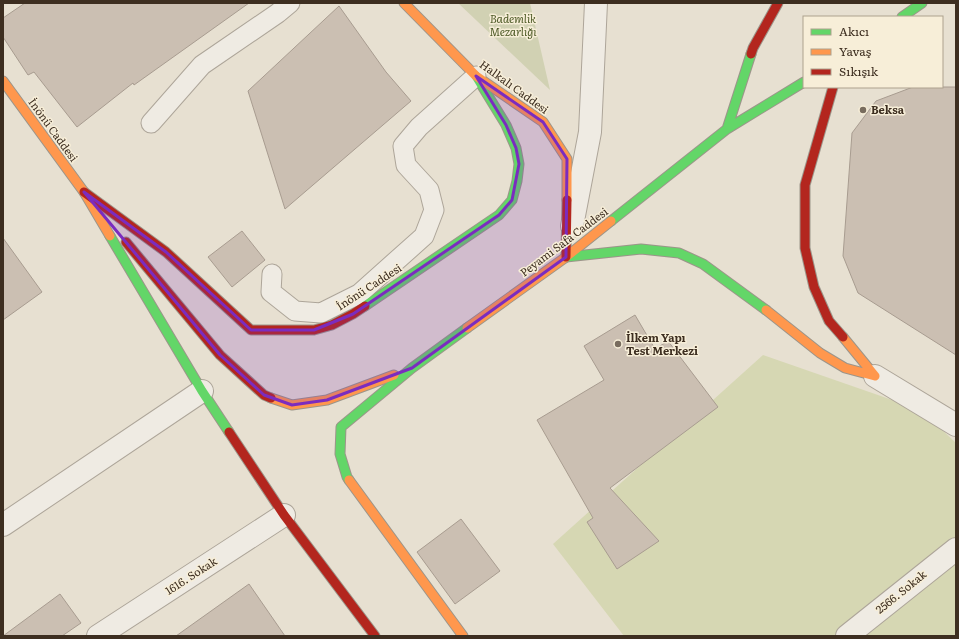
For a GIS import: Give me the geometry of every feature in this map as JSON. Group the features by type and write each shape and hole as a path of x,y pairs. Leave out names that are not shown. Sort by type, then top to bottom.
{"main road":[{"name":"Halkalı Caddesi","path":"404,3 476,76 543,122 567,159 566,258"},
{"path":"727,129 753,48 778,3"},
{"path":"903,16 922,3"},
{"name":"İnönü Caddesi","path":"84,192 166,252 251,330 314,330 332,325 353,314 499,215 512,200 517,181 519,164 516,148 506,126 476,76"},
{"name":"İnönü Caddesi","path":"3,81 84,192 202,391 284,515 375,636"},
{"name":"Peyami Safa Caddesi","path":"412,368 566,258 727,129 803,83"},
{"path":"833,88 805,185 805,248 814,287 829,321 875,376"},
{"path":"84,192 220,355 264,395 292,405 327,400 412,368"},
{"path":"566,258 641,249 679,253 703,264 770,313 820,353 846,368 875,376"},
{"path":"412,368 341,426 340,454 347,477 463,636"}],"street":[{"path":"566,258 590,132 596,3"},
{"path":"875,376 956,426"},
{"path":"3,525 202,391"},
{"name":"1616. Sokak","path":"98,636 284,515"},
{"name":"2566. Sokak","path":"847,636 956,549"}],"lane":[{"path":"151,123 202,65 278,13 290,3"},
{"path":"272,274 271,292 295,311 321,313 359,294 424,236 434,210 429,190 406,165 403,146 420,127 476,76"}],"highlighted area":[{"path":"476,76 543,122 567,159 566,257 412,368 327,400 292,405 264,395 220,355 84,192 166,252 251,330 314,330 353,314 499,215 512,200 519,164 516,148 506,125"}],"green space":[{"name":"Bademlik Mezarlığı","path":"458,3 530,3 550,90"},
{"path":"763,355 921,410 956,443 956,636 624,636 553,544"}],"building":[{"path":"25,3 249,3 134,85 133,83 77,127 34,72 28,75 3,37 3,18"},
{"path":"339,6 386,72 411,101 285,209 248,91"},
{"path":"956,87 956,355 858,293 843,256 852,133 876,101 910,88"},
{"path":"242,231 265,260 232,287 208,257"},
{"path":"3,238 42,292 3,320"},
{"path":"635,315 655,349 668,341 718,407 610,488 659,541 617,569 587,522 593,518 537,420 604,380 584,346"},
{"path":"461,519 500,571 455,604 417,552"},
{"path":"249,584 285,636 176,636"},
{"path":"60,594 81,623 62,636 3,636"}],"traffic: fast":[{"path":"903,16 922,3"},
{"path":"611,221 727,129 751,54"},
{"path":"365,306 499,215 512,200 517,181 519,164 516,148 506,125 476,76"},
{"path":"727,129 803,83"},
{"path":"110,236 202,391 229,432"},
{"path":"566,257 641,249 679,253 703,264 766,310"},
{"path":"349,480 340,454 341,427 412,368 467,328"}],"traffic: slow":[{"path":"404,3 476,76 543,122 567,159 567,200"},
{"path":"3,81 84,192 110,236"},
{"path":"467,328 566,257 611,221"},
{"path":"766,310 820,353 845,368 875,376"},
{"path":"843,337 875,376"},
{"path":"271,398 292,405 327,400 394,375"},
{"path":"349,480 463,636"}],"traffic: jam":[{"path":"751,54 778,3"},
{"path":"833,88 805,185 805,248 814,287 829,321 843,337"},
{"path":"84,192 166,252 251,330 314,330 332,325 365,306"},
{"path":"566,257 567,200"},
{"path":"126,242 220,355 264,395 271,398"},
{"path":"229,432 284,515 375,636"}],"place":[{"name":"Beksa","path":"863,110"},
{"name":"İlkem Yapı Test Merkezi","path":"618,344"}]}
